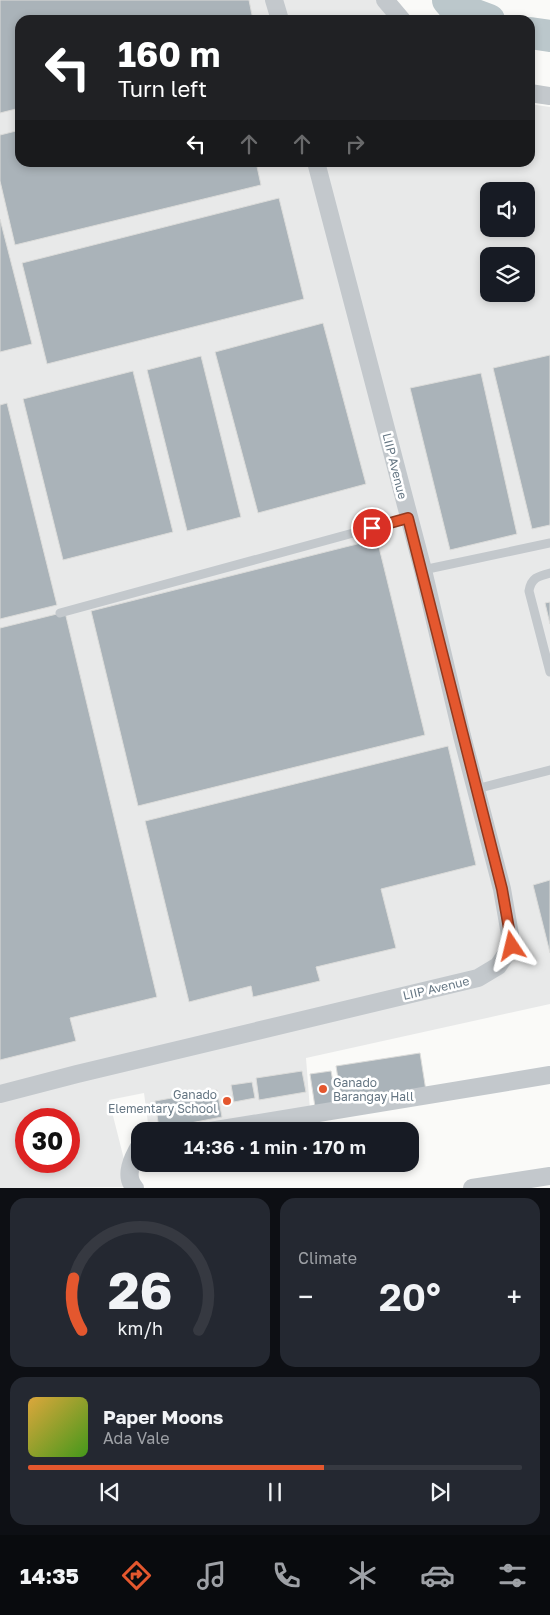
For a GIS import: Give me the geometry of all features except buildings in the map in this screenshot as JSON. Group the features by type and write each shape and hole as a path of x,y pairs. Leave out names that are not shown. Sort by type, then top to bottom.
{"street":[{"path":"274,0 278,15"},
{"path":"385,0 398,15"},
{"path":"535,94 550,96"},
{"name":"LIIP Avenue","path":"0,1094 478,978 498,966 512,946 502,889 423,570 317,167"},
{"path":"264,1122 550,1074"},
{"path":"131,1164 129,1168 132,1184 135,1188"},
{"path":"472,1188 550,1176"}],"lane":[{"path":"60,613 408,518"},
{"path":"423,570 550,543"},
{"path":"550,573 536,577 530,583 529,591 550,672"},
{"path":"476,789 550,770"}],"shaded area":[{"path":"0,0 377,0 391,15 15,15 15,167 535,167 535,105 550,107 550,1004 306,1058 310,1110 224,1122 148,1122 144,1093 109,1100 131,1187 0,1188"}],"waterway":[{"path":"448,0 454,7 476,15"},
{"path":"535,34 550,36"}],"place":[{"name":"Ganado Barangay Hall","path":"323,1089"},
{"name":"Ganado Elementary School","path":"227,1101"}],"route":[{"path":"372,528 408,518 423,570 462,736 502,889 512,946"}]}
